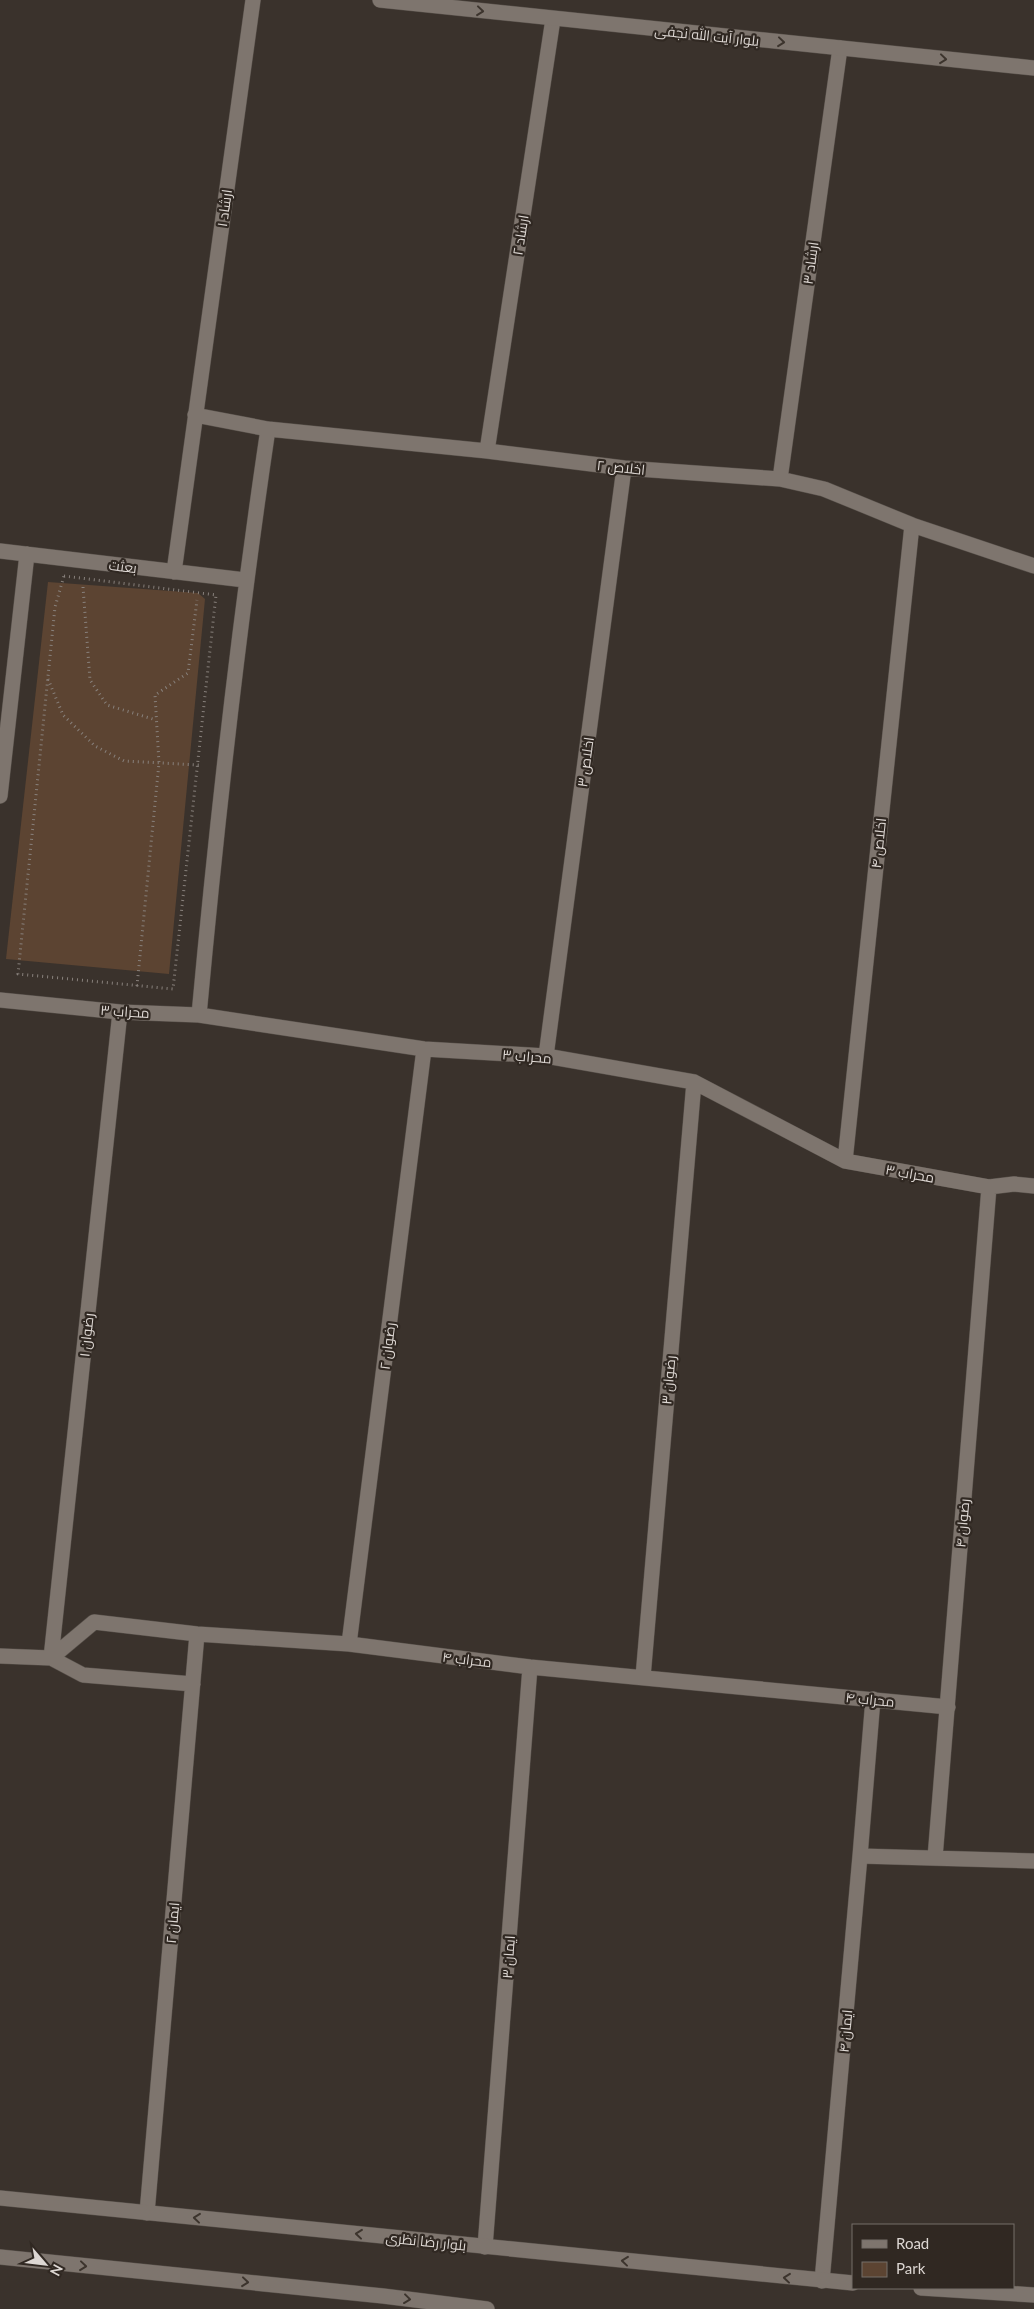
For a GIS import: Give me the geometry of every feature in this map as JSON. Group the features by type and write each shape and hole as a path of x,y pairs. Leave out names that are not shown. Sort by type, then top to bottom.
{"street":[{"name":"ارشاد ۱","path":"174,572 253,0"},
{"name":"بلوار آیت الله نجفی","path":"380,0 1034,68"},
{"name":"ارشاد ۲","path":"487,451 553,19"},
{"name":"ارشاد ۳","path":"780,478 840,48"},
{"name":"اخلاص ۲","path":"195,415 268,429 487,451 624,468 780,478 824,489 912,525 1034,566"},
{"path":"199,1015 245,580 268,429"},
{"name":"اخلاص ۳","path":"546,1056 624,468"},
{"name":"اخلاص ۴","path":"845,1161 912,525"},
{"name":"بعثت","path":"0,551 245,580"},
{"path":"0,796 27,554"},
{"name":"محراب ۳","path":"0,1000 128,1012 199,1015 424,1049 546,1056 694,1082 845,1161 989,1187 1014,1184 1034,1186"},
{"name":"رضوان ۱","path":"51,1658 128,1012"},
{"name":"رضوان ۲","path":"350,1644 424,1049"},
{"name":"رضوان ۳","path":"643,1677 694,1082"},
{"name":"رضوان ۴","path":"935,1858 989,1187"},
{"name":"محراب ۴","path":"51,1658 94,1622 198,1634 350,1644 530,1667 948,1707"},
{"name":"ایمان ۲","path":"147,2213 198,1634"},
{"path":"0,1656 51,1658 83,1676 193,1684"},
{"name":"ایمان ۳","path":"486,2247 530,1667"},
{"name":"ایمان ۴","path":"822,2282 873,1700"},
{"path":"860,1856 1034,1861"},
{"name":"بلوار رضا نظری","path":"0,2198 822,2282 852,2283"},
{"path":"0,2257 383,2296 487,2309"},
{"path":"937,2289 1034,2295"}],"path":[{"path":"84,561 83,578 90,680 107,705 156,720"},
{"path":"128,1012 137,985 159,763 155,695 188,674 198,592 203,575"},
{"path":"64,576 198,592 216,595 173,989 18,974 55,607 64,576"},
{"path":"48,678 63,715 95,746 124,761 198,765 225,764"}],"green space":[{"path":"48,582 198,593 205,599 169,974 6,959"}]}
